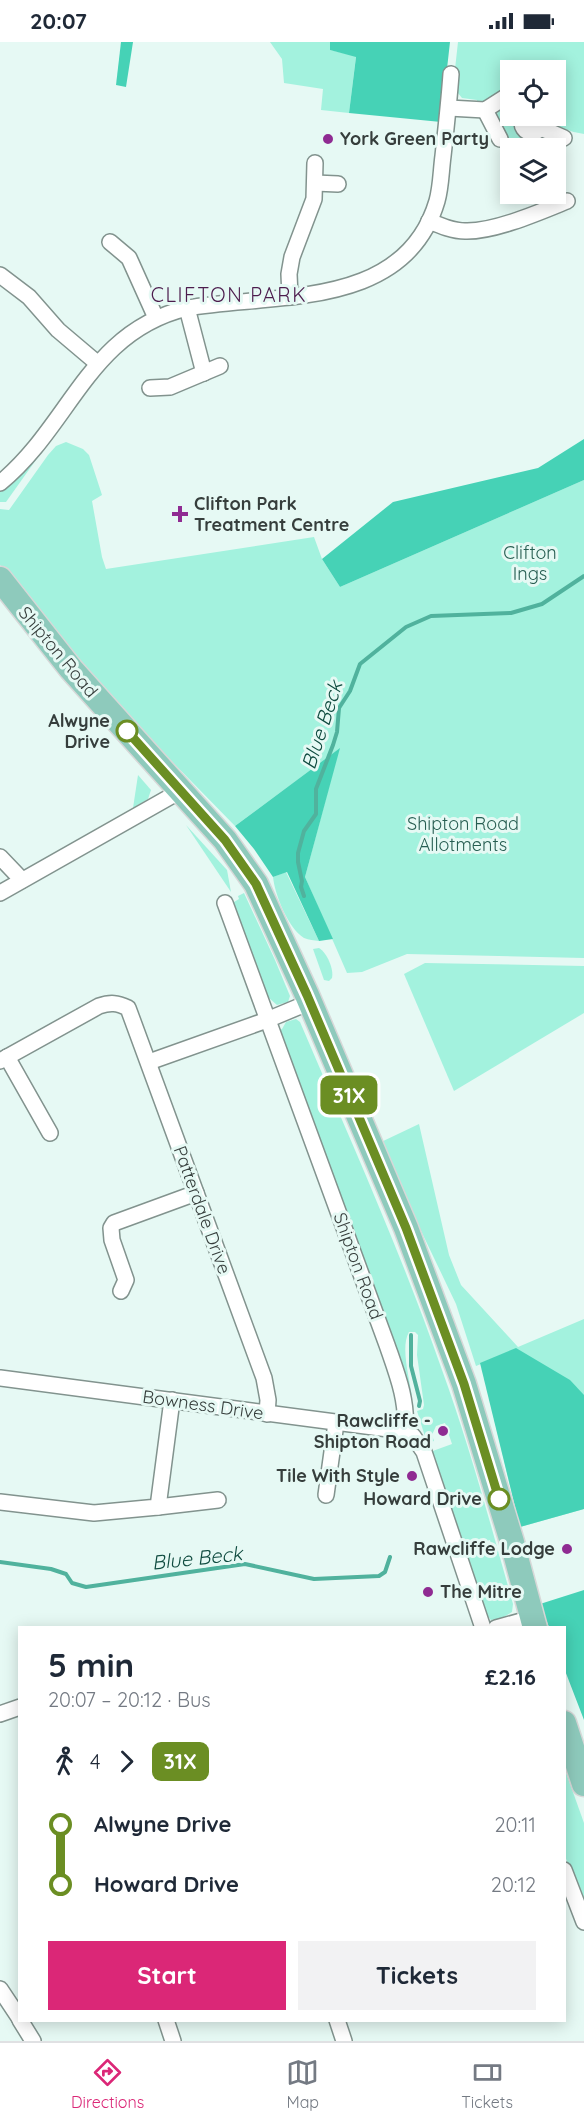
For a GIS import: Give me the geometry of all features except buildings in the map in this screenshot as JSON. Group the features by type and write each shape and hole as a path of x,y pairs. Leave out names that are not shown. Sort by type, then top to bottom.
{"main road":[{"name":"Shipton Road","path":"0,579 71,669 225,840 256,884 310,1002 406,1228 464,1384 534,1623"},
{"path":"566,1729 584,1784"}],"street":[{"path":"4,474 42,440 97,363 122,339 156,318 187,308 290,297 340,288 386,270 400,261 422,236 438,200 451,74"},
{"path":"449,108 480,110 500,99"},
{"path":"480,110 500,139"},
{"path":"522,126 529,132 536,132 540,126"},
{"path":"548,126 564,138"},
{"path":"290,297 289,274 292,257 309,214 315,183 315,163"},
{"path":"315,183 338,184"},
{"path":"429,221 454,230 477,231 567,201"},
{"path":"110,242 129,258 156,318"},
{"path":"0,275 28,297 58,330 97,363"},
{"path":"187,308 204,373"},
{"path":"150,388 170,387 220,366"},
{"path":"0,893 182,790"},
{"path":"0,857 22,880"},
{"name":"Shipton Road","path":"225,903 387,1345 404,1395 405,1432"},
{"path":"149,1062 267,1020 310,1002"},
{"name":"Patterdale Drive","path":"4,1059 99,1006 118,1003 128,1008 264,1378 268,1400 267,1414"},
{"path":"4,1059 50,1132"},
{"path":"129,1284 112,1240 111,1228 114,1223 196,1193"},
{"name":"Bowness Drive","path":"0,1378 405,1432"},
{"path":"158,1507 172,1400"},
{"path":"326,1495 336,1423"},
{"path":"405,1432 413,1436 424,1452 482,1626"},
{"path":"0,1502 94,1513 218,1500"},
{"path":"511,1626 534,1623"},
{"path":"0,1697 2,1713 18,1708"},
{"path":"566,1875 584,1922"},
{"path":"0,1989 18,2017"},
{"path":"21,2022 30,2040"},
{"path":"167,2022 173,2041"},
{"path":"338,2022 344,2041"}],"green space":[{"path":"121,42 133,42 126,87 116,85"},
{"path":"270,42 330,42 330,50 356,56 349,113 321,110 323,89 284,83 282,59"},
{"path":"330,42 450,42 441,122 349,113 356,57 330,50"},
{"path":"458,42 584,42 584,134 558,126 566,126 566,60 500,60 500,92 483,103 477,104 477,100 462,98 453,87"},
{"path":"500,108 500,126 521,126 524,138 505,138 497,121"},
{"path":"584,439 584,480 340,587 322,559 393,502 538,468"},
{"path":"66,442 83,449 89,455 102,495 92,501 106,569 314,537 322,559 340,587 584,480 584,958 407,954 362,972 347,973 305,877 339,749 235,826 65,647 0,565 0,509 9,510 48,455 56,446"},
{"path":"38,457 6,502 0,502 0,490"},
{"path":"340,748 305,877 333,939 319,941 287,872 273,877 235,826"},
{"path":"138,775 151,790 148,799 133,808"},
{"path":"186,825 227,870 231,892"},
{"path":"286,872 319,941 304,938 298,933 283,910 273,877"},
{"path":"244,893 290,996 288,1002 277,1005 269,998 265,999 232,907 239,899 238,896"},
{"path":"319,948 331,966 332,978 329,981 324,980 313,949"},
{"path":"425,963 584,966 584,1013 454,1091 404,974"},
{"path":"296,1019 300,1022 392,1238 452,1399 513,1604 512,1612 502,1618 491,1620 486,1614 466,1557 480,1552 482,1556 493,1552 490,1540 478,1541 481,1550 465,1555 430,1452 452,1444 445,1423 436,1426 432,1435 434,1441 427,1443 417,1411 423,1409 424,1405 417,1355 418,1335 415,1332 409,1332 405,1346 412,1397 279,1030 286,1022"},
{"path":"419,1124 449,1255 461,1285 518,1347 584,1319 584,1509 520,1527 481,1364 476,1366 456,1304 379,1143"},
{"path":"516,1348 570,1380 584,1395 584,1509 520,1527 480,1363"},
{"path":"584,1590 584,1720 566,1673 566,1626 549,1626 540,1604"},
{"path":"566,1773 584,1823 584,1909 566,1859"}],"waterway":[{"name":"Blue Beck","path":"304,896 298,853 304,831 316,814 316,789 337,732 339,708 350,691 360,664 406,627 431,616 511,613 542,604 584,576"},
{"name":"Blue Beck","path":"411,1335 411,1366 420,1401 419,1406"},
{"name":"Blue Beck","path":"0,1562 51,1569 66,1574 72,1583 86,1587 245,1564 314,1579 379,1576 385,1572 390,1557"}],"bus line":[{"name":"31X","path":"127,731 225,840 256,884 272,917 406,1228 464,1384 499,1499"}],"place":[{"name":"York Green Party","path":"328,139"},
{"name":"Clifton Park Treatment Centre","path":"180,514"},
{"name":"Alwyne Drive","path":"127,731"},
{"name":"Rawcliffe - Shipton Road","path":"443,1431"},
{"name":"Tile With Style","path":"412,1476"},
{"name":"Howard Drive","path":"499,1499"},
{"name":"Rawcliffe Lodge","path":"567,1549"},
{"name":"The Mitre","path":"428,1592"}],"district":[{"name":"CLIFTON PARK","path":"229,295"}],"park label":[{"name":"Clifton Ings","path":"530,563"},
{"name":"Shipton Road Allotments","path":"463,834"}]}
